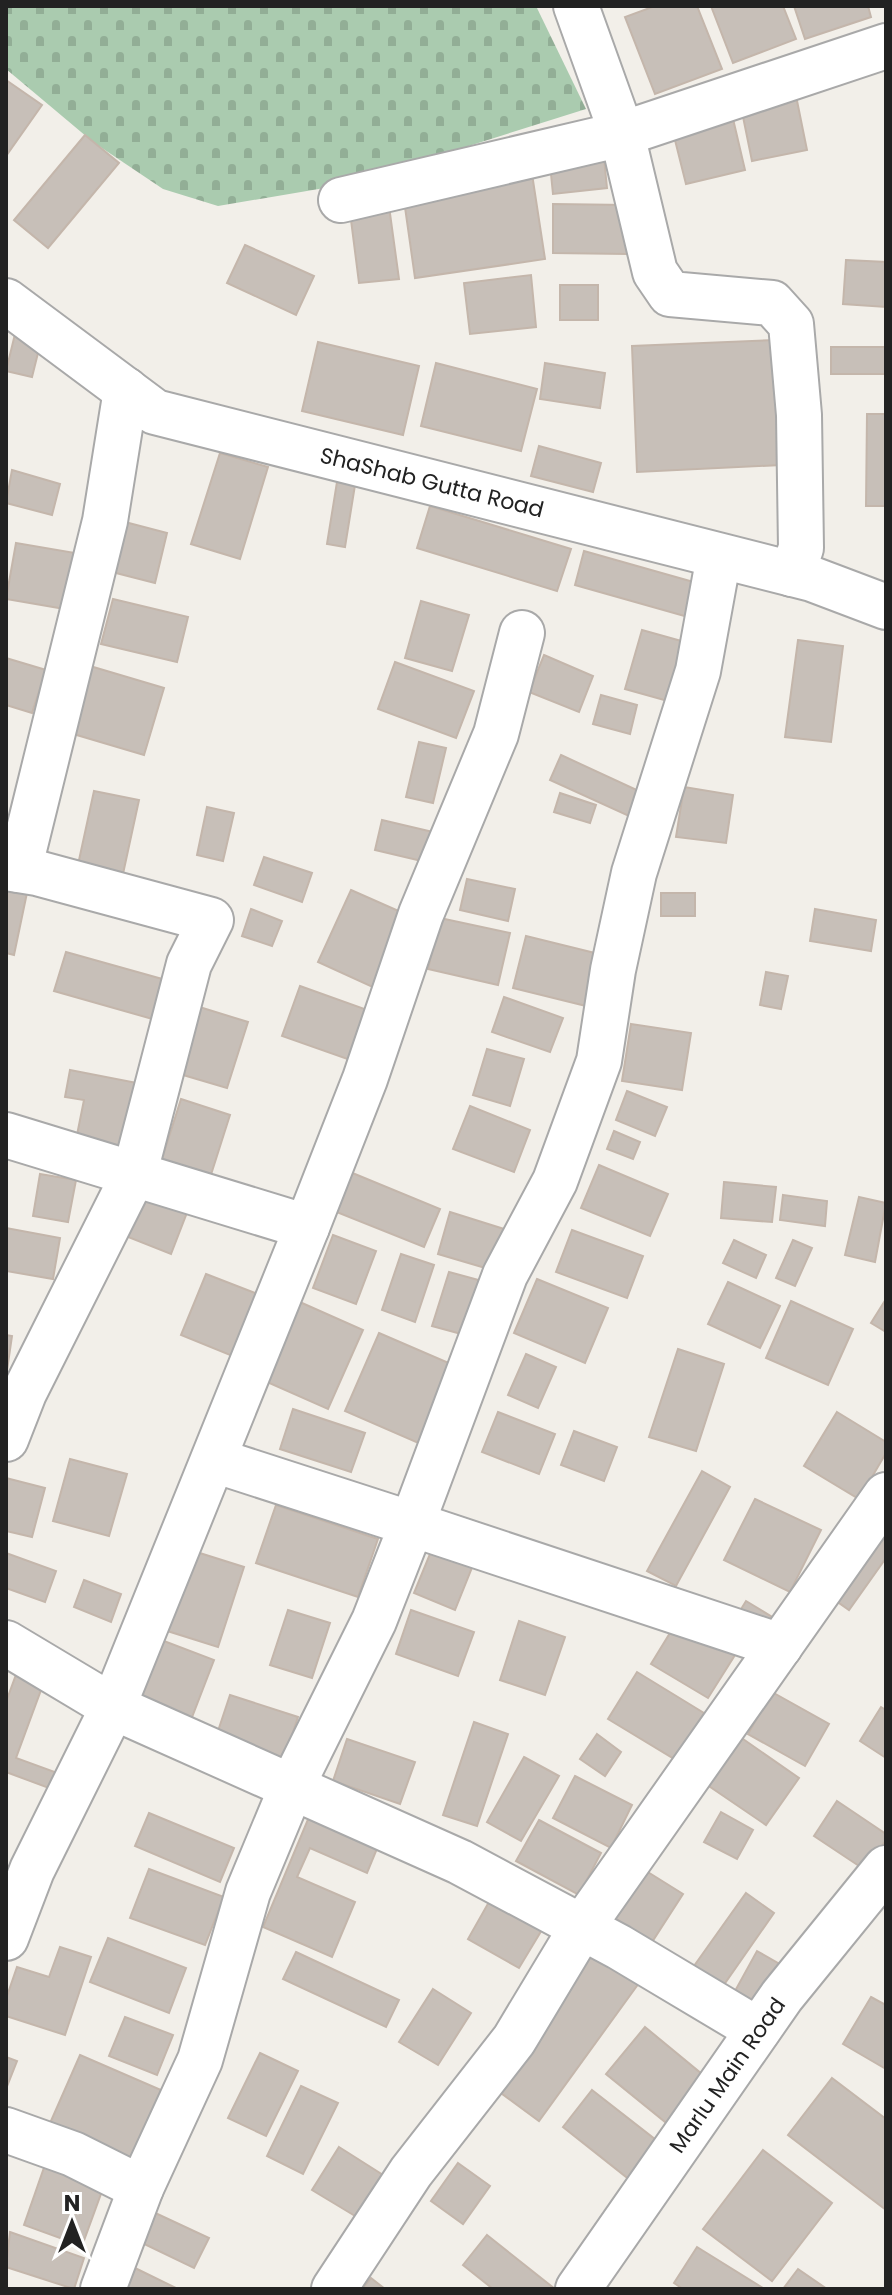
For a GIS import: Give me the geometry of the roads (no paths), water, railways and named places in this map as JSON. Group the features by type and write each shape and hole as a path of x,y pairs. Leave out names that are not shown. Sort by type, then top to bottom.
{"street":[{"path":"576,6 622,134 655,272 670,294 772,303 791,324 799,415 801,548 792,574"},
{"path":"341,200 622,134 886,46"},
{"name":"ShaShab Gutta Road","path":"6,301 155,412 792,574 886,607"},
{"path":"9,1426 135,1172 189,964 211,920 12,869 105,521 126,390"},
{"path":"103,2289 141,2188 200,2060 248,1892 293,1784 374,1621 505,1275 555,1181 599,1061 613,970 634,873 698,671 719,556"},
{"path":"6,1938 32,1870 113,1707 307,1227 365,1079 421,914 496,734 522,633"},
{"path":"6,1135 307,1227"},
{"path":"214,1460 780,1646"},
{"path":"334,2289 411,2172 514,2040 582,1927 886,1495"},
{"path":"6,1643 113,1707 293,1784 460,1862 582,1927 758,2030"},
{"name":"Marlu Main Road","path":"578,2289 758,2030 886,1868"},
{"path":"6,2130 73,2154 141,2188"}]}
